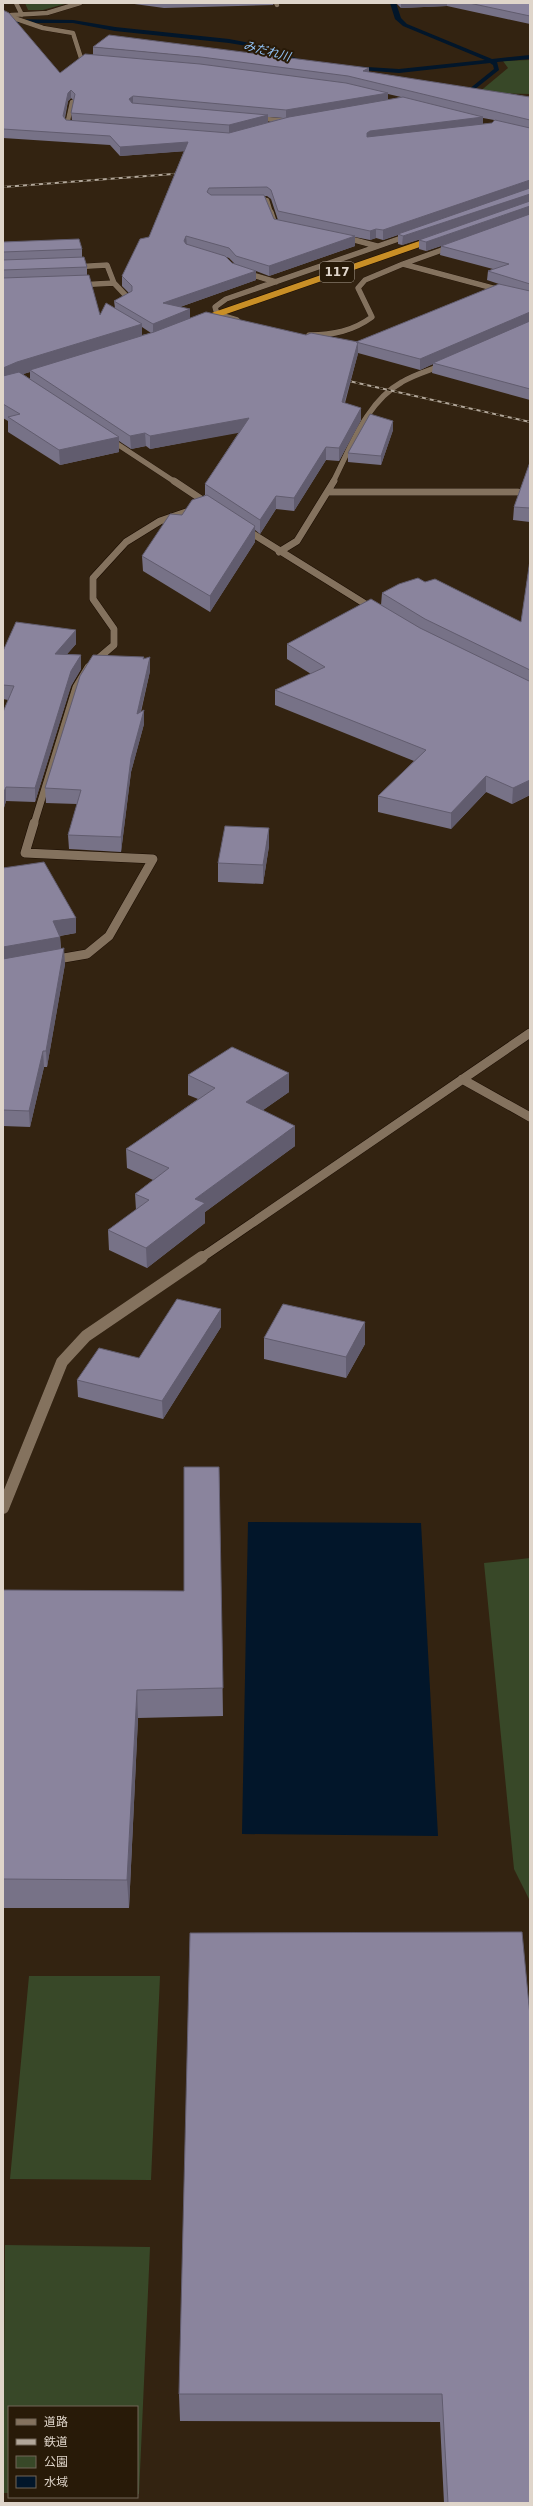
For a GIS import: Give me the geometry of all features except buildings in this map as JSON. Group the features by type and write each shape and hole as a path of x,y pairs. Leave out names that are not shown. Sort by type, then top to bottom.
{"highway":[{"name":"117","path":"196,322 441,236"}],"street":[{"path":"16,3 22,15"},
{"path":"4,15 47,13 80,3"},
{"path":"4,15 30,24 73,33 81,58 96,60"},
{"path":"72,102 67,125 82,127"},
{"path":"251,118 291,121"},
{"path":"273,126 298,120"},
{"path":"246,200 267,200 274,224 282,225"},
{"path":"244,322 217,314 215,307 226,299 414,233"},
{"path":"335,235 377,246"},
{"path":"300,335 343,333 361,326 372,317 358,288 365,280 403,264 463,243"},
{"path":"403,264 530,298"},
{"path":"67,267 107,265 114,284 129,299 118,305"},
{"path":"233,269 276,282"},
{"path":"75,285 114,284"},
{"path":"279,552 297,541 328,492 367,416 385,395 402,382 452,360"},
{"path":"41,962 87,954 109,936 153,859 25,853 76,687 88,667 114,645 114,629 93,599 93,578 126,542 160,521 212,507 104,436"},
{"path":"328,492 518,492"},
{"path":"241,526 279,552 381,614"},
{"path":"3,1508 62,1362 86,1336 530,1033"},
{"path":"462,1079 530,1117"}],"green space":[{"path":"25,3 68,3 43,10 28,10"},
{"path":"530,60 530,94 478,93 508,68 503,61"},
{"path":"530,1558 530,1901 514,1869 484,1563"},
{"path":"29,1976 160,1976 151,2180 10,2179"},
{"path":"5,2245 150,2247 139,2494 138,2406 8,2406 8,2493 3,2493"}],"water":[{"path":"248,1522 421,1523 438,1836 242,1834"}],"waterway":[{"path":"393,3 398,19 405,25 483,56 491,61"},
{"name":"みだれ川","path":"3,21 73,21 101,25 115,29 229,41 248,44 305,62"},
{"name":"みだれ川","path":"491,61 530,57"},
{"name":"みだれ川","path":"351,68 399,71 491,61"},
{"path":"460,99 497,69 496,64 491,61"}],"railway":[{"path":"3,187 186,173"},
{"path":"340,379 530,422"}]}
